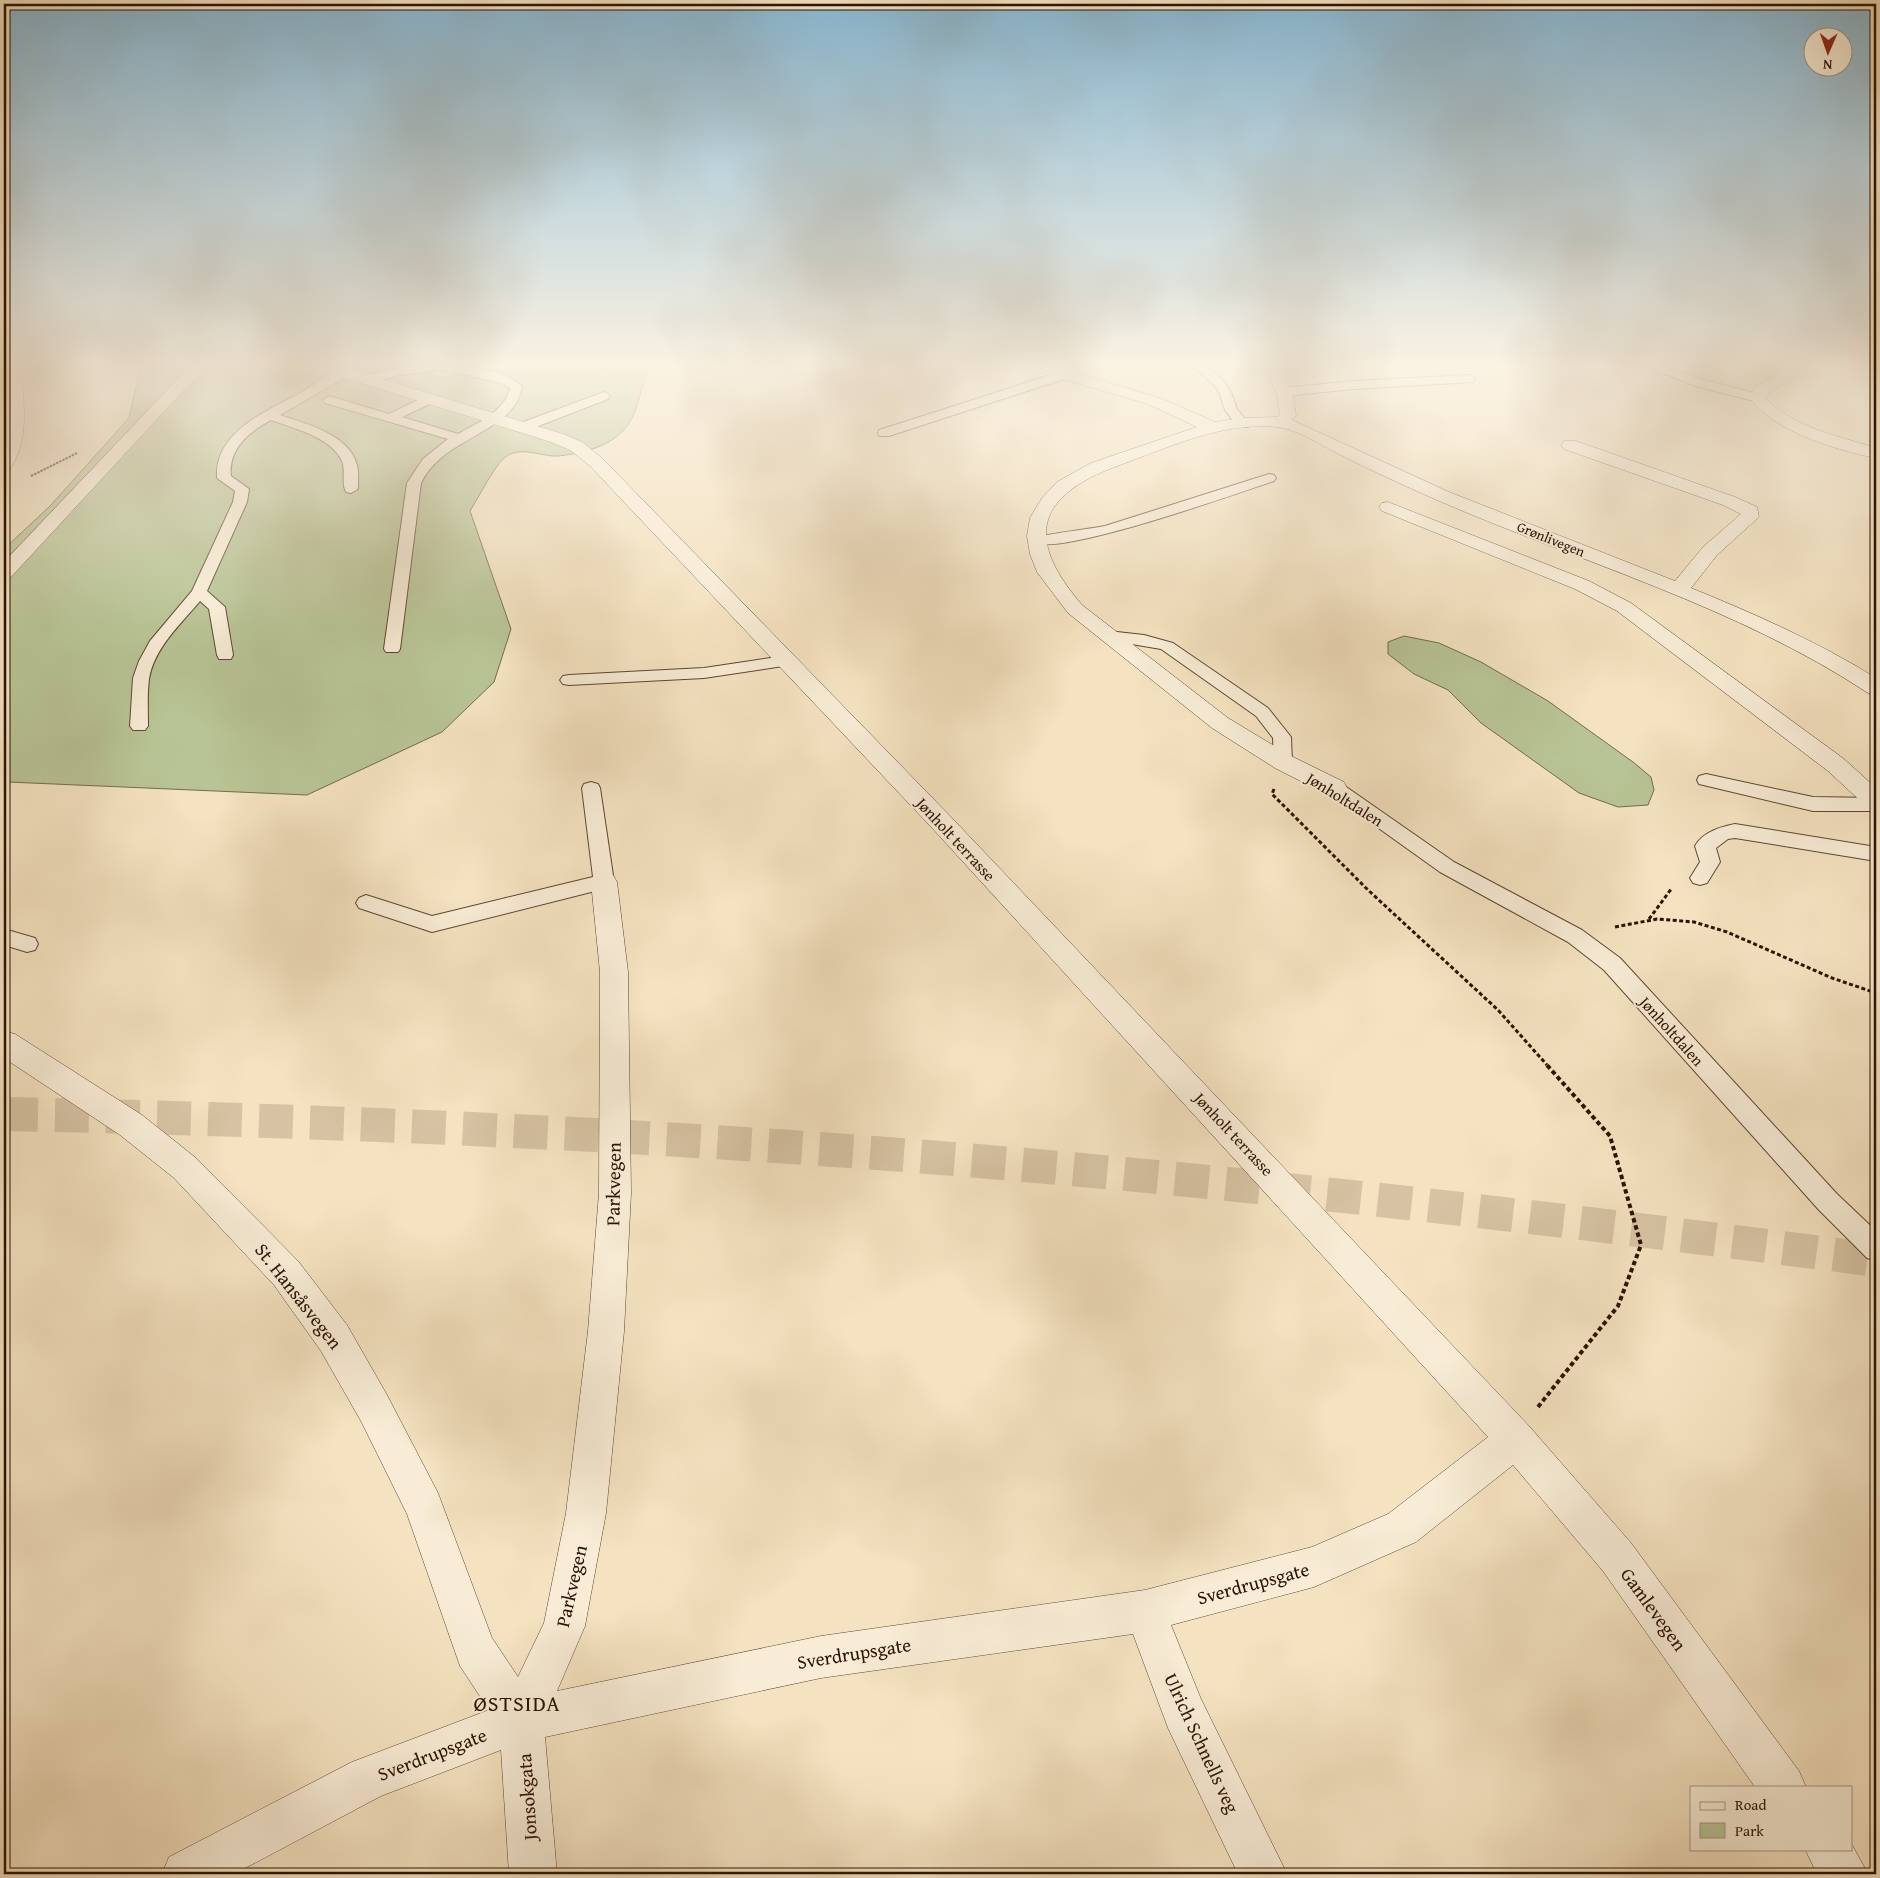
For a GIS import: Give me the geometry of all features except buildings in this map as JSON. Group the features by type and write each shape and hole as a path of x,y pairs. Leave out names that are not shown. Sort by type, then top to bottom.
{"street":[{"path":"4,465 10,452"},
{"path":"4,573 119,452"},
{"name":"Jønholt terrasse","path":"583,452 596,462 969,852 1516,1439"},
{"name":"Jønholtdalen","path":"1139,452 1106,464 1071,481 1047,502 1040,513 1036,540 1042,565 1059,593 1108,636 1220,723 1283,762 1335,788"},
{"name":"Grønlivegen","path":"1346,452 1446,497 1678,590 1815,652 1876,688"},
{"path":"1589,452 1729,501 1750,511 1750,517 1710,551 1678,590"},
{"name":"Grønlivegen","path":"1388,507 1582,585 1624,607 1828,759 1876,800"},
{"name":"Parkvegen","path":"521,1720 564,1626 586,1513 606,1331 615,1193 614,972 604,882"},
{"name":"St. Hansåsvegen","path":"4,1043 131,1125 185,1168 291,1280 334,1338 374,1408 424,1507 475,1651 521,1720"},
{"name":"Sverdrupsgate","path":"186,1874 368,1778 521,1720 821,1657 1145,1611 1314,1568 1402,1528 1516,1439"},
{"name":"Gamlevegen","path":"1516,1439 1617,1557 1782,1786"},
{"name":"Ulrich Schnells veg","path":"1145,1611 1184,1712 1263,1874"},
{"name":"Jonsokgata","path":"521,1720 533,1874"},
{"path":"1829,1850 1844,1874"}],"lane":[{"path":"138,726 141,678 147,661 156,644 199,592 240,502 242,489 224,478 223,470 228,452"},
{"path":"343,452 350,464 351,489"},
{"path":"392,649 414,483 425,463 440,452"},
{"path":"1036,540 1080,536 1108,530 1269,478"},
{"path":"199,592 217,607 225,655"},
{"path":"1108,636 1144,640 1167,646 1262,712 1282,737 1283,762"},
{"path":"569,680 762,666 784,660"},
{"path":"1706,780 1813,804 1876,805"},
{"path":"366,903 432,924 604,882 594,829 591,788"},
{"name":"Jønholtdalen","path":"1335,788 1446,867 1575,936 1612,964 1828,1202 1876,1249"},
{"path":"1700,878 1710,862 1706,846 1723,833 1735,831 1876,854"},
{"path":"4,937 26,944"}],"path":[{"path":"1283,762 1272,794 1368,890 1498,1010 1610,1136 1641,1245 1618,1306 1551,1390 1516,1439"},
{"path":"1648,920 1673,886 1700,878"},
{"path":"1575,936 1648,920 1671,919 1696,922 1737,936 1850,986 1876,993"}],"green space":[{"path":"99,452 582,452 558,456 530,452 516,452 509,455 503,459 495,470 470,511 511,629 494,682 442,732 307,795 8,782 4,785 4,549 50,506"},
{"path":"1404,636 1439,643 1481,662 1548,701 1651,777 1654,790 1648,805 1618,807 1579,793 1481,723 1448,690 1414,674 1388,654 1388,642"}],"tunnel":[{"path":"4,1114 235,1120 582,1134 928,1157 1166,1178 1403,1202 1876,1260"}],"district":[{"name":"ØSTSIDA","path":"517,1703"}]}
